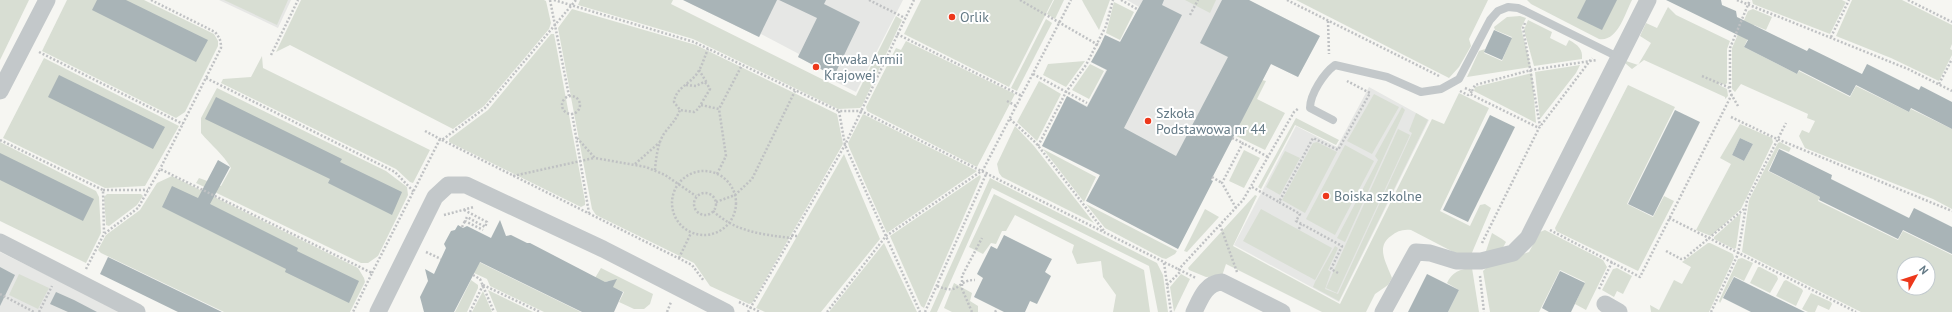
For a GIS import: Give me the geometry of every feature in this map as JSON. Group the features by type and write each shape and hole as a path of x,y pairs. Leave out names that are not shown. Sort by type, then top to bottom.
{"street":[{"path":"0,91 47,0"},
{"path":"1383,312 1416,252 1430,252 1456,261 1478,261 1513,253 1528,238 1648,0"},
{"path":"378,312 435,197 448,185 466,185 603,249 732,306"},
{"path":"0,242 137,312"},
{"path":"1194,312 1206,290 1211,285 1222,282 1282,312"}],"lane":[{"path":"1333,120 1310,108 1310,102 1331,68 1335,65 1387,77 1421,92 1441,89 1459,79 1490,20 1498,11 1508,7 1518,8 1618,57"}],"path":[{"path":"79,283 104,234 138,208 160,169 222,48 220,38 215,32 151,0"},
{"path":"271,55 298,0"},
{"path":"550,0 569,96"},
{"path":"554,0 694,42 839,111 862,111 978,169 987,172 1180,271 1211,285"},
{"path":"353,312 441,140 485,108 556,26 576,0"},
{"path":"869,0 905,18"},
{"path":"748,312 845,146 914,0"},
{"path":"1020,0 1039,10 1059,24 1098,45"},
{"path":"827,312 886,236 983,170 1071,0"},
{"path":"1038,146 1066,92 1086,65 1098,45 1106,26 1113,0"},
{"path":"1121,0 1137,9"},
{"path":"1190,15 1198,0"},
{"path":"1287,0 1453,83"},
{"path":"1737,0 1908,69 1952,91"},
{"path":"1738,106 1730,88 1730,48 1750,0"},
{"path":"1831,37 1849,0"},
{"path":"1908,0 1952,22"},
{"path":"1037,14 1039,10"},
{"path":"1279,202 1313,138 1338,150 1370,93 1334,74 1331,68 1328,20"},
{"path":"1523,28 1539,127"},
{"path":"898,34 1022,96"},
{"path":"24,44 183,124"},
{"path":"1484,312 1478,261 1480,246 1539,127 1588,61 1602,48"},
{"path":"699,70 710,89 709,92 694,112 680,110 674,102 677,92 686,85 699,70 708,49"},
{"path":"1539,127 1470,94 1475,85 1531,70 1618,57"},
{"path":"1939,84 1952,59"},
{"path":"717,174 726,156 719,109 742,65"},
{"path":"1033,74 1087,103"},
{"path":"1702,76 1730,88"},
{"path":"206,78 395,172 414,192"},
{"path":"686,85 694,87 701,82 707,84"},
{"path":"716,202 735,195 752,179 795,90"},
{"path":"1535,222 1640,276 1732,94"},
{"path":"569,96 575,97 580,104 578,110 572,113 565,111 562,106 563,101 569,96"},
{"path":"1007,101 1016,106"},
{"path":"1167,286 1236,208 1252,187 1294,112 1310,102"},
{"path":"701,104 719,109"},
{"path":"655,170 660,141 665,131 674,123 680,110"},
{"path":"839,111 845,146 920,312"},
{"path":"572,113 589,214"},
{"path":"1731,117 1777,139 1952,211"},
{"path":"1010,119 1038,146 1105,233"},
{"path":"1711,312 1738,254 1744,208 1786,123"},
{"path":"425,131 692,265 708,287"},
{"path":"576,138 595,158"},
{"path":"1232,138 1268,157"},
{"path":"0,140 103,190 148,190"},
{"path":"635,164 660,141"},
{"path":"1222,183 1243,143"},
{"path":"513,176 595,158 635,164 655,170 696,196"},
{"path":"160,169 372,273"},
{"path":"702,171 717,174 729,184 735,195 735,212 723,229 714,233 703,235 691,233 676,219 673,208 673,198 679,184 693,173 702,171"},
{"path":"925,312 987,172"},
{"path":"1212,177 1222,183 1236,208"},
{"path":"1252,187 1300,214 1296,221 1342,246 1331,269 1338,273"},
{"path":"103,190 104,234"},
{"path":"696,196 707,192 714,197 716,202 713,212"},
{"path":"696,196 693,206 697,212 703,215 713,212"},
{"path":"442,220 445,214 479,206"},
{"path":"1666,251 1681,258 1685,258 1744,208"},
{"path":"462,227 468,217 485,227 487,222 464,209"},
{"path":"713,212 728,223 754,234 791,237 797,236"},
{"path":"1669,218 1856,312"},
{"path":"466,221 483,230"},
{"path":"1299,229 1301,224"},
{"path":"1220,225 1237,271 1230,286"},
{"path":"679,258 691,233"},
{"path":"972,312 962,289 962,276 982,238"},
{"path":"423,259 429,246"},
{"path":"429,253 441,259"},
{"path":"1164,263 1171,312"},
{"path":"473,275 480,280 483,285 494,312"},
{"path":"937,286 948,291 953,290 962,284 975,280"},
{"path":"470,312 483,285"},
{"path":"483,285 540,312"},
{"path":"39,312 52,286"},
{"path":"0,294 34,312"},
{"path":"667,297 673,300"},
{"path":"732,306 751,308 760,312"}],"shaded area":[{"path":"0,0 29,0 0,60"},
{"path":"67,0 144,0 214,34 218,41 218,46 185,112 176,118 42,51"},
{"path":"219,0 291,0 278,28"},
{"path":"224,0 288,0 277,25"},
{"path":"301,0 544,0 546,1 551,23 549,29 484,106 453,129 290,45 276,52"},
{"path":"580,0 673,0 671,4 856,96 896,16 902,20 862,106 860,108 838,109 693,39 578,5"},
{"path":"683,0 903,0 856,92 832,80 834,76 798,57 799,54 761,34 759,37"},
{"path":"921,0 1053,0 1009,87 904,34"},
{"path":"1054,0 1064,0 1055,19 1047,14"},
{"path":"1082,0 1110,0 1099,30 1084,4"},
{"name":"Szkoła Podstawowa nr 44","path":"1127,0 1249,0 1320,36 1298,77 1271,64 1211,180 1213,181 1086,201 1100,175 1042,146 1067,96 1087,106 1106,70 1091,62 1105,35 1121,42 1139,7"},
{"path":"1185,0 1216,0 1210,13"},
{"path":"1296,0 1488,0 1469,39 1471,46 1459,67 1449,78"},
{"path":"1527,0 1632,0 1620,26 1616,31 1606,39 1599,39 1531,4"},
{"path":"1752,0 1842,0 1846,2 1830,34 1753,4"},
{"path":"1852,0 1902,0 1952,25 1952,44 1950,49 1952,50 1952,55 1939,81 1891,58 1836,36"},
{"path":"1114,2 1134,12 1120,40 1106,33"},
{"path":"1668,7 1676,15 1730,41 1727,49 1727,83 1725,85 1720,83 1719,85 1727,89 1728,96 1725,99 1725,97 1644,60 1639,64 1651,43 1640,36 1646,23 1657,28"},
{"path":"572,9 696,45 837,114 843,144 752,303 749,304 710,286 694,263 596,215 592,209 558,28"},
{"path":"1753,9 1772,17 1766,30 1754,25 1744,47 1797,74 1799,71 1850,97 1856,86 1909,112 1911,109 1952,129 1952,209 1933,199 1805,148 1799,136 1802,130 1809,133 1815,121 1807,118 1808,114 1741,84 1735,92 1732,89 1732,48 1748,11"},
{"path":"1520,16 1526,18 1521,28 1531,67 1467,77 1479,51 1485,49 1484,53 1502,61 1512,37 1495,30 1494,27 1507,17"},
{"path":"1046,19 1052,23 1017,91 1011,88"},
{"path":"1528,20 1552,32 1550,38 1566,46 1569,40 1575,44 1581,50 1582,59 1534,66 1524,30"},
{"path":"551,34 554,34 585,201 585,205 581,207 449,142 449,139 488,110"},
{"path":"906,41 1015,94 977,167 867,111 866,107 896,48 901,50"},
{"path":"262,56 263,68 430,150 413,183 396,169 221,83 223,79 251,77"},
{"path":"44,58 179,126 145,186 105,188 3,138"},
{"path":"1085,61 1066,87 1043,75 1048,64"},
{"path":"1626,61 1638,65 1632,69 1625,63"},
{"path":"1090,64 1104,71 1089,99 1072,90"},
{"path":"1580,65 1576,73 1540,119 1535,72"},
{"path":"1532,73 1536,123 1474,91 1475,87"},
{"path":"1262,80 1266,81 1257,99 1285,113 1265,150 1234,135"},
{"path":"1039,81 1061,94 1037,141 1017,122"},
{"path":"1628,85 1675,107 1627,204 1653,217 1664,196 1674,201 1638,271 1556,231 1555,228"},
{"name":"Boiska szkolne","path":"1369,87 1429,120 1339,302 1234,245 1296,126 1337,147"},
{"path":"217,88 386,171 407,187 408,195 378,256 368,263 361,263 196,183 199,178 221,186 231,168 221,154 201,133 201,118"},
{"path":"1459,93 1489,108 1440,211 1470,226 1480,205 1485,204 1491,208 1471,255 1461,256 1411,230 1403,230 1396,233 1386,240 1383,250 1385,261 1392,278 1388,285 1375,294 1366,312 1322,312 1226,264 1222,276 1206,277 1189,270 1188,268 1255,195 1257,196 1233,246 1340,304 1432,119 1444,124"},
{"path":"1374,94 1399,107 1372,154 1347,141"},
{"path":"1402,107 1405,110 1345,242 1337,238 1378,160 1375,156"},
{"path":"1416,113 1428,120 1339,301 1313,287 1315,282 1335,246 1338,248 1328,270 1331,272 1325,289 1338,294 1412,133 1409,131"},
{"path":"863,114 977,171 887,233 848,143"},
{"path":"1296,118 1339,140 1336,145 1295,125 1261,189 1258,187"},
{"path":"1740,124 1772,138 1773,142 1741,209 1711,236 1696,230 1731,164 1720,158","holes":["1740,138 1753,144 1744,161 1732,155"]},
{"path":"1015,126 1034,146 1094,223 1002,177 999,173 997,164"},
{"path":"1398,129 1410,135 1337,293 1326,288"},
{"path":"0,142 96,191 99,197 101,233 86,263 0,221"},
{"path":"1317,142 1337,152 1305,213 1282,200 1313,143"},
{"path":"1780,142 1791,148 1789,152 1779,148 1768,171 1820,197 1818,201 1898,240 1903,231 1952,255 1952,312 1861,312 1742,252 1749,200 1778,143"},
{"path":"1345,145 1374,161 1335,235 1306,219"},
{"path":"1043,149 1096,177 1084,202"},
{"path":"1244,150 1260,158 1244,188 1229,181"},
{"path":"1285,151 1300,158 1280,195 1266,187"},
{"path":"844,154 880,239 821,312 765,312 756,308"},
{"path":"980,175 981,177 924,308 921,306 890,236"},
{"path":"172,176 358,268 365,282 350,312 224,312 101,253 98,250 106,235 140,210 157,183"},
{"path":"990,178 1157,263 1163,275 1168,312 1158,312 1149,266 992,188 937,312 930,312"},
{"path":"107,194 141,194 143,196 137,205 109,226 106,225 104,197"},
{"path":"994,194 1144,270 1150,312 1113,312 1116,295 1103,277 1101,261 1077,264 1072,252 1074,245 1015,215 1006,231 1002,231 996,244 991,243 983,254 969,247"},
{"path":"1086,204 1177,251 1175,254 1166,259 1162,258 1105,228"},
{"path":"1205,209 1219,217 1187,252 1184,251"},
{"path":"1261,209 1332,248 1315,280 1243,241"},
{"path":"1741,213 1736,248 1734,249 1714,239 1714,237"},
{"path":"1545,230 1603,260 1607,267 1586,310 1575,304 1585,282 1560,270 1539,312 1490,312 1483,271 1488,266 1529,252 1540,232"},
{"path":"1492,233 1506,242 1500,253 1485,254"},
{"path":"884,243 917,312 829,312"},
{"path":"1708,243 1733,254 1734,258 1709,312 1651,312 1650,305 1659,310 1674,280 1682,284 1691,267 1682,262"},
{"path":"0,252 122,312 0,312"},
{"path":"1742,258 1753,263 1744,281 1734,276 1720,303 1719,301 1738,259"},
{"path":"479,262 581,312 544,312 490,286 487,279 474,273"},
{"path":"1758,267 1777,276 1778,279 1770,293 1750,283"},
{"path":"601,268 653,294 650,304 644,309 634,309 619,302 624,292 612,287 613,283 607,281 605,283 595,278"},
{"path":"1472,268 1479,312 1448,312 1459,290 1447,283 1449,279 1457,272"},
{"path":"1617,268 1632,276 1623,294 1617,291 1614,297 1602,290 1613,269"},
{"path":"19,274 49,288 38,309 9,295"},
{"path":"1181,274 1190,279 1174,312 1170,287"},
{"path":"471,280 478,285 478,288 467,312 455,312"},
{"path":"1786,280 1803,291 1796,306 1776,296"},
{"path":"954,283 972,293 970,301 978,306 978,312 952,312 944,308"},
{"path":"488,290 533,312 497,312"},
{"path":"483,291 492,312 472,312"},
{"path":"1811,293 1831,302 1832,304 1829,310 1818,305 1815,312 1808,312 1802,309"}],"building":[{"path":"97,0 126,0 208,40 196,62 92,10"},
{"path":"683,0 777,0 759,37"},
{"path":"779,0 826,0 824,4 860,22 834,76 798,57 817,18"},
{"name":"Szkoła Podstawowa nr 44","path":"1143,0 1164,0 1162,5 1182,15 1124,128 1176,156 1228,57 1200,43 1222,0 1249,0 1320,36 1298,77 1271,64 1211,180 1213,181 1178,249 1086,201 1100,175 1042,146 1067,96 1087,107 1107,70 1091,62 1105,35 1120,42"},
{"path":"1586,0 1617,0 1602,30 1577,18"},
{"path":"1666,0 1721,0 1722,5 1736,11 1737,17 1807,51 1809,48 1862,74 1867,64 1919,90 1921,86 1952,102 1952,129 1911,108 1909,112 1856,85 1850,96 1799,70 1797,74 1744,47 1748,40"},
{"path":"1494,30 1512,38 1502,60 1484,52"},
{"path":"59,75 165,127 153,149 48,97"},
{"path":"216,97 342,159 340,162 402,192 392,215 328,183 330,179 205,119"},
{"path":"1675,110 1700,122 1653,216 1628,204"},
{"path":"1490,115 1515,127 1468,222 1443,210"},
{"path":"1740,138 1753,144 1744,161 1732,155"},
{"path":"1779,149 1832,175 1831,179 1909,218 1914,208 1952,227 1952,254 1903,230 1898,239 1819,200 1820,197 1769,171"},
{"path":"0,153 94,199 83,221 0,180"},
{"path":"218,160 230,167 210,204 298,248 297,251 359,281 349,303 285,272 286,269 162,207 172,186 198,198"},
{"path":"500,220 506,236 511,235 530,243 605,282 617,279 613,287 623,292 614,312 582,312 480,262 454,312 424,312 420,297 428,281 425,269 434,274 446,248 444,244 451,231 455,230 458,225 463,228 467,226 491,238"},
{"path":"1004,235 1052,259 1045,272 1051,276 1037,304 1030,301 1025,312 1004,312 974,297 983,278 977,274 991,246 997,249"},
{"path":"108,257 222,312 178,312 100,274"},
{"path":"0,267 15,275 0,306"},
{"path":"1560,271 1585,283 1571,312 1549,312 1542,308"},
{"path":"1427,274 1459,290 1448,312 1408,312"},
{"path":"1734,277 1805,312 1751,312 1723,298"},
{"path":"56,292 97,312 68,312 50,304"}],"place":[{"name":"Orlik","path":"952,17"},
{"name":"Chwała Armii Krajowej","path":"816,67"},
{"name":"Szkoła Podstawowa nr 44","path":"1148,121"},
{"name":"Boiska szkolne","path":"1326,196"}]}
